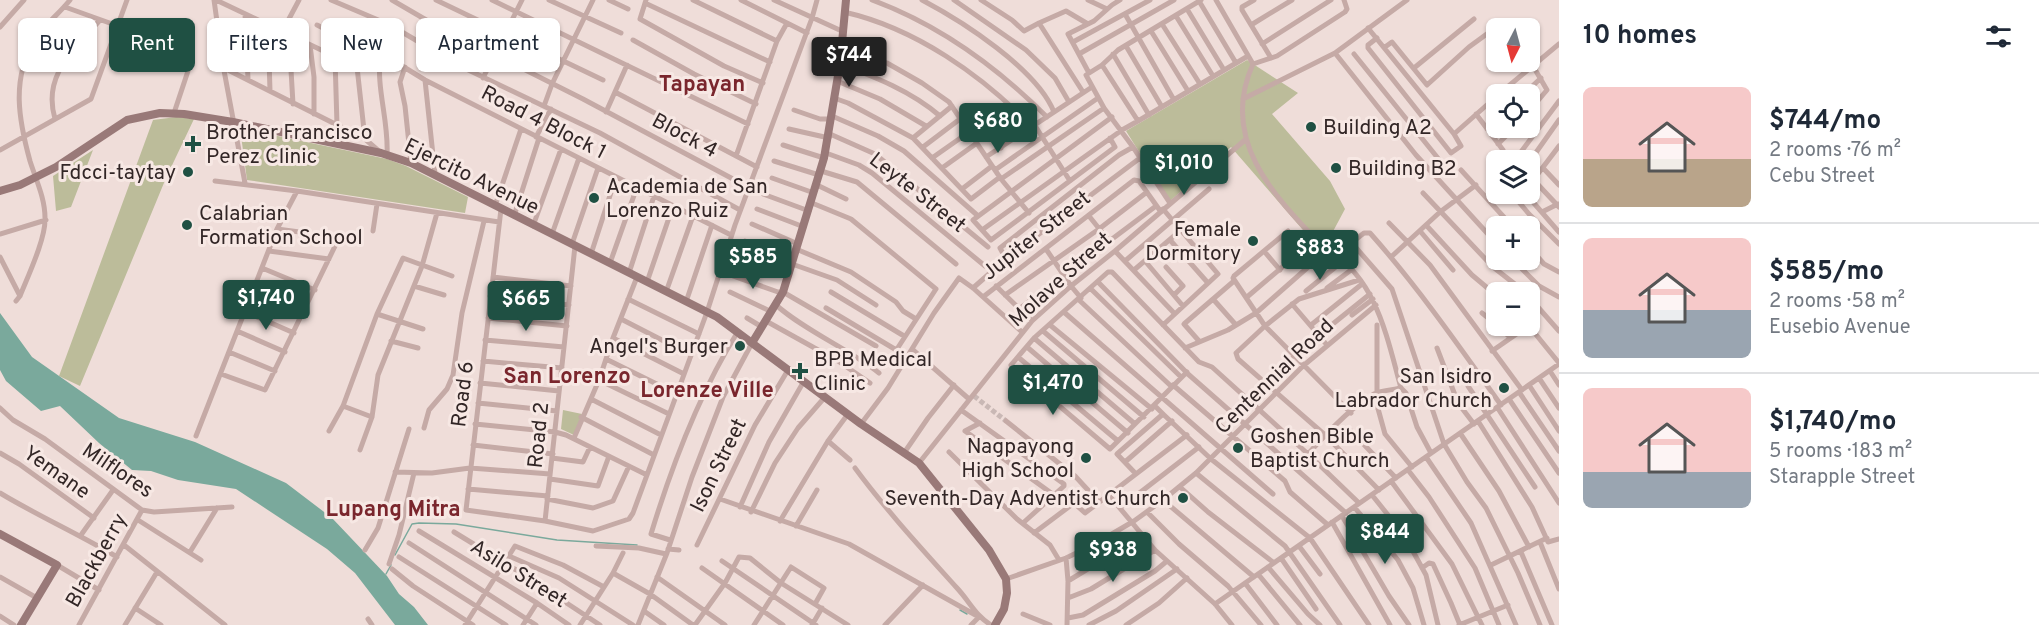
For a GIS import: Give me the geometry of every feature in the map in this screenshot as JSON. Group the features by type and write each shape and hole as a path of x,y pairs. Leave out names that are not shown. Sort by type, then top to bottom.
{"main road":[{"path":"752,343 783,292 825,155 840,64 846,0"},
{"name":"Ejercito Avenue","path":"0,191 56,167 127,120 141,115 174,112 384,153 435,174 498,208 717,317 861,424 919,463 989,550 1006,579"},
{"path":"0,534 57,565 21,625"},
{"path":"993,625 1001,617 1006,599 1006,579"}],"street":[{"path":"0,27 24,0"},
{"path":"0,257 18,299 37,252 46,220 41,192 23,136 18,93 21,73 34,40 70,0"},
{"path":"121,18 127,0"},
{"path":"215,0 253,18"},
{"path":"215,0 217,18"},
{"path":"289,18 299,0"},
{"path":"331,0 403,33 483,78 600,133 740,210"},
{"path":"392,0 424,18"},
{"path":"436,0 474,18"},
{"path":"492,0 748,124"},
{"path":"513,18 522,0"},
{"path":"549,0 621,33"},
{"path":"544,106 552,84 593,0"},
{"path":"609,0 628,9"},
{"path":"693,0 777,41"},
{"path":"741,0 807,33"},
{"path":"774,0 843,32"},
{"path":"545,521 593,531 628,519 633,513 707,312 748,187 807,33 817,0"},
{"path":"872,0 937,30 969,50 1000,73 1047,117"},
{"path":"922,0 963,26 1024,71 1049,99 1054,112"},
{"path":"954,0 1026,50 1055,78 1069,102"},
{"path":"981,0 1012,20 1024,31 1066,11 1088,24"},
{"path":"1088,0 1107,9"},
{"path":"1089,73 1069,33 1088,24 1118,0"},
{"path":"1073,42 1150,0"},
{"path":"1079,54 1132,26 1174,0"},
{"path":"1216,0 1253,64 1244,99 1245,140 1271,190 1325,249 1337,254 1373,299 1401,388 1406,393 1418,427 1431,453"},
{"path":"1254,0 1241,9 1271,58"},
{"path":"1251,25 1292,0"},
{"path":"1262,44 1331,0"},
{"path":"1253,64 1271,58 1345,12 1347,9 1344,0"},
{"path":"1244,99 1335,53 1407,0"},
{"path":"763,83 724,66 640,20 646,1 770,62"},
{"path":"1170,204 1134,147 1104,108 1086,76 1113,54 1200,1 1236,63"},
{"path":"65,7 109,23"},
{"path":"1187,9 1224,70"},
{"path":"844,12 900,30 945,56 996,93 1042,135 1070,181"},
{"path":"245,14 248,80"},
{"path":"1125,14 1174,100"},
{"path":"1176,16 1213,76"},
{"path":"1414,68 1474,19"},
{"path":"55,119 51,105 52,87 59,67 100,20"},
{"path":"736,156 777,41 787,22"},
{"path":"1039,23 1083,92"},
{"path":"1162,24 1200,84"},
{"name":"Road 4 Block 1","path":"316,25 321,28"},
{"path":"1368,27 1385,47 1454,134 1461,146 1450,153 1368,48 1368,45 1377,38"},
{"path":"1150,31 1188,91"},
{"path":"1422,94 1427,90 1427,85 1486,35"},
{"path":"633,39 694,74 756,104"},
{"path":"1385,47 1392,42 1427,85"},
{"path":"1540,60 1559,44"},
{"path":"310,45 321,51"},
{"path":"310,45 314,77 314,114"},
{"path":"1126,46 1162,107"},
{"path":"842,48 887,63 922,83 952,106 993,168 1029,213"},
{"path":"0,150 91,99 109,50"},
{"path":"1335,53 1432,174 1486,231"},
{"path":"1113,54 1149,115"},
{"path":"1354,54 1441,162 1432,174"},
{"path":"982,230 1122,130 1248,56"},
{"path":"560,60 603,80"},
{"path":"840,64 899,89 940,116"},
{"path":"528,72 606,112 627,65"},
{"path":"1102,65 1138,121"},
{"path":"405,67 400,82 411,164"},
{"name":"Road 4 Block 1","path":"405,67 425,80 731,235"},
{"path":"174,112 188,72"},
{"path":"225,72 245,183"},
{"path":"232,72 365,139 384,153"},
{"path":"269,72 270,91"},
{"path":"292,72 293,104"},
{"path":"334,72 337,125"},
{"path":"358,72 365,139"},
{"path":"379,72 385,111 384,153"},
{"path":"483,78 486,72"},
{"path":"1511,84 1526,72"},
{"path":"1537,72 1547,90 1540,98"},
{"path":"1535,84 1541,78"},
{"path":"425,80 435,174"},
{"path":"837,81 880,99 926,126"},
{"path":"987,158 1092,87"},
{"path":"1246,87 1256,93"},
{"path":"615,92 757,167"},
{"path":"834,98 913,138 972,199 1104,108"},
{"path":"962,189 1098,98"},
{"path":"1520,150 1559,101"},
{"path":"1454,134 1486,105"},
{"path":"913,138 952,106"},
{"path":"514,216 537,137 551,109"},
{"path":"794,110 820,118 832,118 878,136 904,151 977,215"},
{"name":"Block 4","path":"606,112 748,187"},
{"path":"1476,114 1486,128"},
{"path":"1110,138 1115,147 992,240 973,220 1112,117"},
{"path":"1392,124 1404,117"},
{"path":"923,147 960,118"},
{"path":"978,119 1001,148"},
{"path":"1538,150 1559,120"},
{"name":"Road 6","path":"521,129 498,208 499,222 493,277 465,508 467,511 545,521"},
{"path":"789,129 829,136 875,154 988,247"},
{"path":"932,158 969,132"},
{"path":"1494,138 1503,150"},
{"path":"1498,144 1504,138"},
{"name":"Molave Street","path":"919,463 1032,321 1245,140"},
{"path":"942,168 977,143"},
{"name":"Leyte Street","path":"783,145 859,165 872,173 985,266"},
{"path":"1540,170 1559,146"},
{"path":"1006,259 1000,248 1119,156 1134,147"},
{"path":"534,226 561,149"},
{"path":"552,234 579,158"},
{"path":"973,288 1006,259 1140,158"},
{"path":"774,161 857,182 956,264"},
{"name":"Road 2","path":"545,521 574,245 598,168"},
{"path":"1543,168 1559,184"},
{"path":"1461,170 1503,216"},
{"path":"591,254 616,177"},
{"path":"772,178 846,199"},
{"name":"Jupiter Street","path":"984,297 1134,180 1138,180 1147,192"},
{"path":"215,182 245,183 499,222"},
{"path":"1391,256 1440,212 1476,185"},
{"path":"1540,186 1558,205 1542,212"},
{"path":"610,263 637,187"},
{"path":"1125,261 1209,189"},
{"path":"196,436 277,229 297,191"},
{"path":"1005,295 1147,192 1156,206 1174,220 1217,275 1162,325"},
{"path":"1423,193 1493,267 1512,282"},
{"path":"763,194 851,219 936,289 897,349"},
{"path":"574,438 581,417 599,380 628,299 654,196"},
{"path":"1057,203 1065,214"},
{"path":"373,231 377,204"},
{"path":"1520,204 1559,244"},
{"path":"1535,204 1559,232"},
{"path":"647,282 674,206"},
{"path":"1020,309 1156,206"},
{"path":"758,209 804,227"},
{"path":"360,450 372,417 376,382 422,266 437,213"},
{"path":"666,292 693,216"},
{"path":"1089,216 1108,241"},
{"path":"0,234 46,220"},
{"path":"424,428 429,410 447,389 453,375 462,313 484,221"},
{"path":"1389,223 1430,265 1520,391 1559,451"},
{"path":"752,224 851,272 896,302 903,311 916,319"},
{"path":"686,302 712,225"},
{"path":"1426,225 1472,275 1486,287"},
{"path":"221,374 263,391 266,389 338,240 338,237 277,229"},
{"path":"1134,270 1181,230"},
{"path":"1200,341 1184,324 1234,281 1234,276 1288,231"},
{"path":"1420,231 1453,270"},
{"path":"1337,254 1367,232 1391,256 1444,325 1499,406 1559,503"},
{"path":"1170,240 1208,283"},
{"path":"745,241 837,280 876,304"},
{"path":"1351,242 1392,289 1444,444 1486,508 1510,556 1539,625"},
{"path":"1247,297 1306,247"},
{"path":"1046,249 1080,299 1173,386 1285,481 1290,492 1330,524 1390,625"},
{"path":"269,251 329,259"},
{"path":"1115,251 1174,313"},
{"path":"1264,251 1280,270"},
{"path":"329,431 343,406 377,314 403,258 452,276"},
{"path":"739,259 788,276"},
{"path":"1540,259 1559,272"},
{"path":"1144,261 1183,306"},
{"path":"1185,348 1236,325 1256,313 1315,261"},
{"path":"1306,291 1343,261"},
{"path":"1166,267 1183,286 1174,295"},
{"path":"262,268 315,290"},
{"path":"1327,288 1350,270"},
{"path":"1522,270 1539,286 1559,297"},
{"path":"1187,372 1110,449 1011,365 1034,338 1065,313 1108,272 1113,273 1199,362 1212,367 1308,454 1357,505 1398,560 1413,588 1424,625"},
{"path":"733,276 783,292 876,346"},
{"path":"493,277 571,286"},
{"path":"861,424 913,350 934,313 958,279 984,297 1022,332"},
{"path":"1234,281 1247,297 1265,327 1351,413"},
{"path":"1098,282 1187,372 1344,514 1389,596 1409,625"},
{"path":"1361,282 1299,299 1236,353 1238,359 1325,435 1378,490"},
{"path":"1311,325 1361,282"},
{"path":"414,286 444,295"},
{"path":"996,286 1032,321"},
{"path":"1091,289 1181,377"},
{"path":"253,290 304,312"},
{"path":"730,292 774,309 862,360 879,373"},
{"path":"831,292 904,336"},
{"path":"490,296 569,305"},
{"path":"628,299 699,334"},
{"path":"1213,299 1236,325"},
{"path":"1352,315 1373,299"},
{"path":"1293,356 1318,334 1373,299"},
{"name":"Centennial Road","path":"1006,579 1066,558 1131,522 1163,501 1211,459 1276,392 1373,299"},
{"path":"1292,304 1327,345"},
{"path":"826,308 908,357"},
{"path":"1540,309 1559,331"},
{"path":"244,311 294,333"},
{"path":"1065,313 1273,494"},
{"path":"1482,313 1486,316"},
{"path":"377,314 423,330"},
{"path":"488,318 567,326"},
{"path":"747,318 764,324 838,361 870,383"},
{"path":"621,319 691,355"},
{"path":"1050,325 1163,414 1211,459 1310,538 1369,625"},
{"path":"1377,325 1376,393 1385,434 1442,515 1475,568 1499,625"},
{"path":"237,331 285,352"},
{"path":"1043,331 1144,417"},
{"path":"670,540 651,534 664,491 705,393 738,333"},
{"path":"1492,351 1513,336"},
{"path":"1215,604 1559,364 1536,336"},
{"path":"613,338 684,375"},
{"path":"1034,338 1136,424"},
{"path":"485,340 564,347"},
{"path":"391,341 418,348"},
{"path":"638,625 723,397 752,343"},
{"path":"1027,347 1128,433"},
{"path":"1437,348 1458,403 1476,422 1532,507 1547,538 1550,542 1559,539"},
{"path":"913,350 954,385 972,396"},
{"path":"229,352 275,371"},
{"path":"1018,357 1118,441"},
{"path":"606,358 677,394"},
{"path":"483,361 562,368"},
{"name":"Ison Street","path":"697,545 755,425 788,370"},
{"path":"1550,371 1559,385"},
{"path":"1539,378 1559,408"},
{"path":"599,380 669,414"},
{"path":"740,507 769,442 804,381"},
{"path":"480,383 559,391"},
{"path":"904,453 954,385"},
{"path":"1529,385 1559,431"},
{"path":"1468,386 1535,487"},
{"path":"1308,454 1325,435 1376,393 1401,388"},
{"path":"751,512 775,463 798,428 825,397"},
{"path":"591,399 661,435"},
{"path":"1509,399 1559,473"},
{"path":"478,404 557,411"},
{"path":"343,406 372,417"},
{"path":"0,419 2,410"},
{"name":"Milflores","path":"2,410 142,510 154,512 232,507"},
{"path":"961,410 980,423 1064,484 1064,486 1054,495 965,431 980,423"},
{"path":"780,521 828,441 848,414"},
{"path":"1136,474 1117,454 1163,414"},
{"path":"581,417 654,455"},
{"path":"1006,421 1075,476 1099,502"},
{"path":"1125,462 1172,422"},
{"path":"475,424 555,432 574,438 646,475"},
{"path":"365,549 378,528 409,429"},
{"path":"1349,429 1393,480 1452,564 1482,625"},
{"path":"1460,433 1499,491 1529,547"},
{"path":"1034,532 1074,503 1085,513 1186,435"},
{"path":"828,441 850,460"},
{"path":"473,446 583,462 590,447"},
{"path":"1120,508 1199,447"},
{"path":"949,452 1023,523 1050,545 1059,560"},
{"name":"Yemane","path":"0,453 94,518"},
{"path":"395,471 448,471 470,468 550,477 598,486 609,456"},
{"path":"1426,457 1471,523 1516,625"},
{"path":"468,489 548,498 593,508 613,501 629,466"},
{"path":"855,468 968,600 979,617"},
{"path":"414,472 390,567 466,623 473,625"},
{"path":"1196,473 1290,552 1340,625"},
{"path":"1180,487 1271,565 1308,614 1320,625"},
{"path":"81,535 113,490"},
{"path":"796,526 817,490"},
{"path":"0,493 81,535 117,557"},
{"path":"1108,494 1155,550 1188,578 1233,625"},
{"path":"1372,495 1404,535 1422,568 1429,585 1438,625"},
{"path":"720,499 751,512 849,544 993,625"},
{"path":"1163,501 1256,576 1300,625"},
{"path":"1023,523 1043,505"},
{"path":"190,552 217,508"},
{"name":"Blackberry","path":"79,625 142,510"},
{"path":"1147,512 1179,544 1233,591 1262,625"},
{"path":"138,520 201,560"},
{"name":"Asilo Street","path":"419,531 569,625"},
{"path":"454,532 600,625"},
{"path":"1068,580 1142,536"},
{"path":"1491,565 1547,538"},
{"path":"1540,542 1559,589"},
{"path":"409,543 536,625"},
{"path":"124,545 225,625"},
{"path":"466,623 516,546 563,565 604,587"},
{"path":"596,546 679,550"},
{"path":"1299,546 1320,574"},
{"path":"1068,598 1091,589 1155,550"},
{"path":"1521,552 1552,625"},
{"path":"580,625 624,553"},
{"path":"509,556 560,578 633,625"},
{"path":"613,573 650,594 694,625 706,612 740,557 744,556 750,558 781,583 849,625"},
{"path":"399,557 506,625"},
{"path":"1066,558 1067,625"},
{"path":"1281,558 1316,609"},
{"path":"722,561 814,624 822,608"},
{"path":"1068,618 1083,615 1147,576 1167,561"},
{"path":"1422,568 1429,563 1433,564 1452,603 1459,625 1508,605"},
{"path":"57,565 99,590"},
{"path":"754,625 791,567 824,588 815,604"},
{"path":"702,568 783,625"},
{"path":"1089,625 1116,611 1177,569"},
{"path":"125,625 157,572"},
{"path":"0,577 37,598"},
{"path":"657,578 725,625"},
{"path":"1126,625 1159,603 1188,578"},
{"path":"1245,584 1276,625"},
{"path":"885,625 924,585"},
{"path":"523,625 537,603"},
{"path":"135,608 161,625"},
{"path":"644,611 664,625"},
{"path":"1023,614 1050,625"},
{"path":"0,616 14,625"},
{"path":"971,625 979,617"}],"green space":[{"path":"1247,60 1298,93 1272,114 1330,181 1345,209 1322,252 1231,147 1170,201 1126,131"},
{"path":"176,117 194,119 166,178 80,386 59,376 153,120"},
{"path":"240,128 387,159 406,166 468,197 465,213 247,180"},
{"path":"93,150 71,207 56,211 53,176"},
{"path":"563,410 582,414 574,435 561,429"}],"water":[{"path":"0,313 32,357 119,418 195,442 286,483 332,518 387,576 399,594 414,607 428,625 395,625 355,573 327,549 236,489 178,480 151,471 132,470 60,406 41,411 6,381 0,370"}],"waterway":[{"path":"395,555 412,524 419,523 456,524 557,540 637,545"},
{"path":"386,574 391,565"},
{"path":"960,610 967,614"}],"tunnel":[{"path":"974,396 1006,421"}],"place":[{"name":"Building A2","path":"1311,127"},
{"name":"Brother Francisco Perez Clinic","path":"193,144"},
{"name":"Building B2","path":"1336,168"},
{"name":"Fdcci-taytay","path":"188,172"},
{"name":"Academia de San Lorenzo Ruiz","path":"594,198"},
{"name":"Calabrian Formation School","path":"187,225"},
{"name":"Female Dormitory","path":"1253,241"},
{"name":"Angel's Burger","path":"740,346"},
{"name":"BPB Medical Clinic","path":"800,371"},
{"name":"San Isidro Labrador Church","path":"1504,388"},
{"name":"Goshen Bible Baptist Church","path":"1238,448"},
{"name":"Nagpayong High School","path":"1086,458"},
{"name":"Seventh-Day Adventist Church","path":"1183,498"}],"district":[{"name":"Tapayan","path":"702,83"},
{"name":"San Lorenzo","path":"567,375"},
{"name":"Lorenze Ville","path":"707,389"},
{"name":"Lupang Mitra","path":"393,508"}]}
